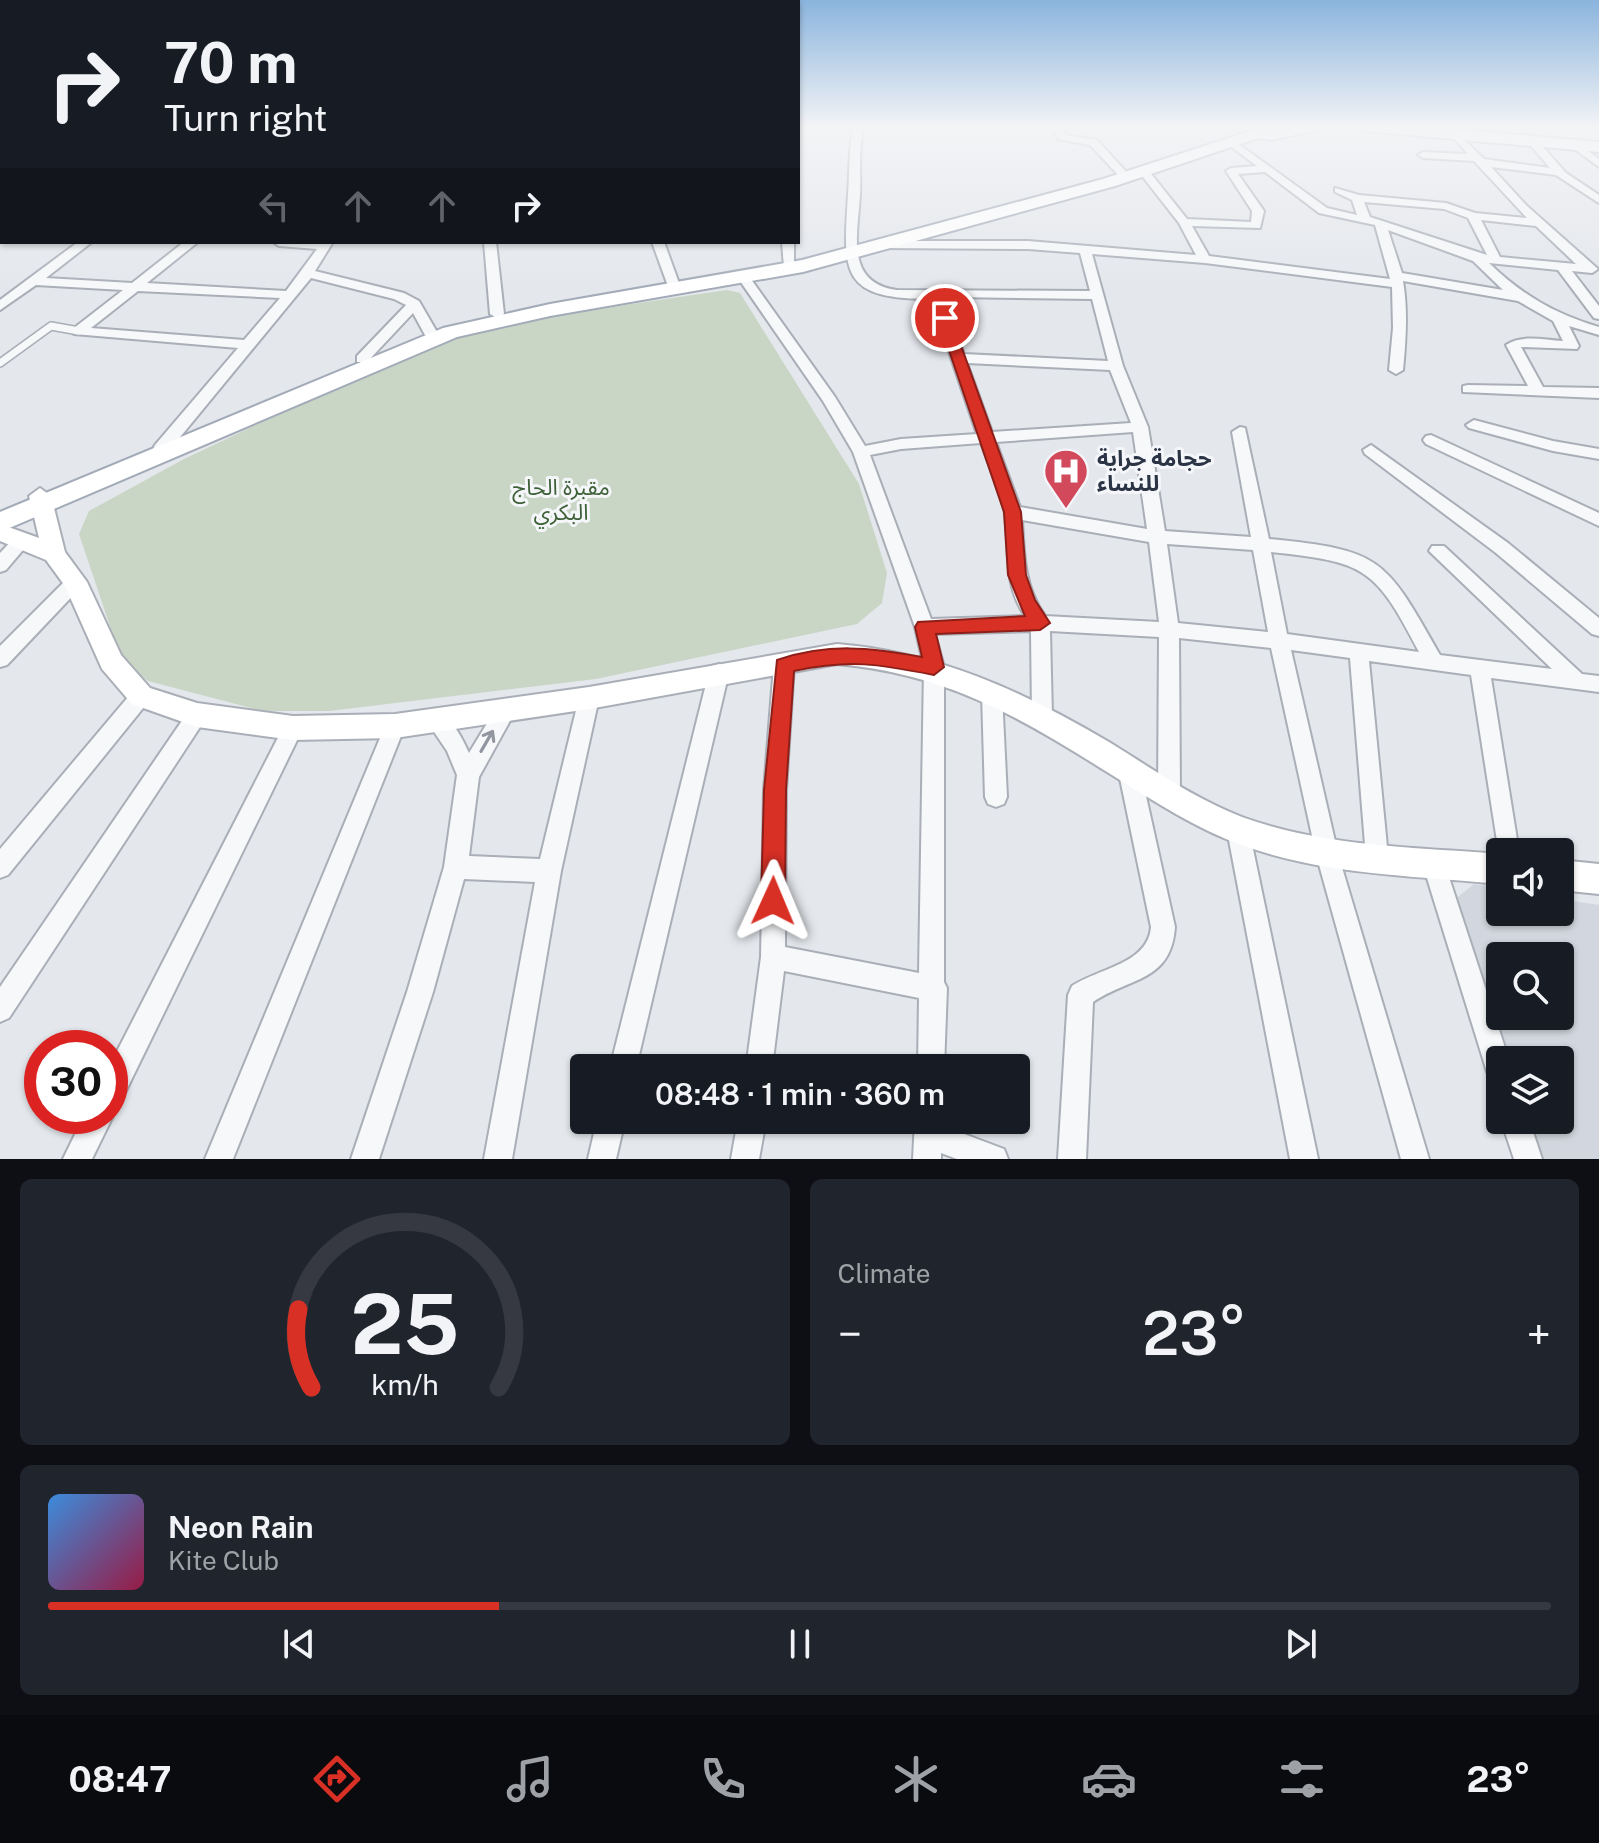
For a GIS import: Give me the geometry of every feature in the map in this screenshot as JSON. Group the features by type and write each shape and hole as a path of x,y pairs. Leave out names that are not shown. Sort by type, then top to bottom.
{"main road":[{"path":"0,512 42,501 450,332 508,317 744,278 852,253 1113,180"},
{"path":"0,523 42,501 362,359 430,332 497,314 744,278"}],"street":[{"path":"852,180 852,253 858,275 870,287 893,293 941,295 1095,295"},
{"path":"1141,180 1184,222 1205,259"},
{"path":"1184,222 1256,226 1258,211 1237,180"},
{"path":"1283,180 1323,211 1364,218 1477,258 1594,269"},
{"path":"1497,180 1539,223 1594,269"},
{"path":"1571,180 1599,200"},
{"path":"1339,190 1357,198 1451,207 1473,216 1539,223"},
{"path":"1357,198 1364,218"},
{"path":"1473,216 1496,260"},
{"path":"1380,223 1399,280 1403,313 1396,370"},
{"path":"0,306 83,244"},
{"path":"79,331 190,244"},
{"path":"161,449 308,273 326,244"},
{"path":"490,244 497,314"},
{"path":"659,244 674,286"},
{"path":"788,244 790,267"},
{"path":"878,244 1028,245 1085,249 1399,280 1520,297"},
{"path":"1085,249 1116,366 1140,427 1157,537 1169,630 1169,796"},
{"path":"1477,258 1520,297 1559,319 1598,332"},
{"path":"1562,266 1599,315"},
{"path":"308,273 386,291 414,304 430,332"},
{"path":"744,278 830,400 861,452 924,627 934,667 932,1054"},
{"path":"34,281 287,295"},
{"path":"941,295 937,298 1013,512 1017,575 1026,603 1040,623 1042,716"},
{"path":"362,359 414,304"},
{"path":"1538,391 1513,345 1522,342 1572,346 1559,319"},
{"path":"79,331 249,345"},
{"path":"959,358 1116,366"},
{"path":"1468,389 1599,393"},
{"path":"1474,425 1592,453 1599,472"},
{"path":"861,452 901,444 1140,427"},
{"path":"1240,432 1279,641 1327,854 1415,1159"},
{"path":"1431,440 1599,520"},
{"path":"1371,450 1502,548 1599,629"},
{"path":"42,501 54,554 75,582 111,662 141,696 197,715 293,728 395,726 589,698 719,672 784,665 837,654 872,655 934,667 1042,716 1169,796 1238,830 1327,854 1486,868"},
{"path":"1013,512 1157,537 1260,545 1352,557 1369,566 1387,583 1435,664"},
{"path":"0,565 11,536 54,554"},
{"path":"1438,551 1577,681"},
{"path":"0,659 75,582"},
{"path":"924,627 1040,623 1169,630 1279,641 1599,684"},
{"path":"1359,654 1377,857"},
{"path":"761,1054 773,957 775,790 784,665"},
{"path":"1480,668 1506,838"},
{"path":"626,1054 719,672"},
{"path":"992,694 996,797"},
{"path":"0,867 141,696"},
{"path":"498,1159 549,871 589,698"},
{"path":"365,1159 420,992 456,867 468,775 507,708"},
{"path":"0,1009 197,715"},
{"path":"436,720 455,745 468,775"},
{"path":"219,1159 395,726"},
{"path":"128,1057 293,728"},
{"path":"1072,1159 1081,995 1155,957 1164,945 1129,769"},
{"path":"1238,830 1304,1159"},
{"path":"1433,862 1492,1046"},
{"path":"456,867 549,871"},
{"path":"1574,876 1599,879"},
{"path":"773,957 934,988"},
{"path":"77,1159 90,1134"},
{"path":"602,1159 608,1134"},
{"path":"745,1159 749,1134"},
{"path":"1520,1134 1528,1159"},
{"path":"928,1138 994,1159"}],"lane":[{"path":"0,363 4,356 51,326 79,331"}],"shaded area":[{"path":"1474,884 1486,886 1486,926 1574,926 1574,901 1599,905 1599,1159 1533,1159 1525,1134 1574,1134 1574,1046 1498,1046 1493,1030 1574,1030 1574,942 1486,942 1486,1008 1453,901"}],"green space":[{"name":"مقبرة الحاج البكري","path":"727,290 740,293 859,484 887,573 882,603 857,624 596,679 329,711 263,711 148,681 122,662 79,534 89,511 184,459 430,343 496,324"}],"place":[{"name":"حجامة جراية للنساء","path":"1066,510"}],"route":[{"path":"773,901 775,790 784,665 837,654 872,655 934,667 924,627 1040,623 1026,603 1017,575 1013,512 945,318"}]}
